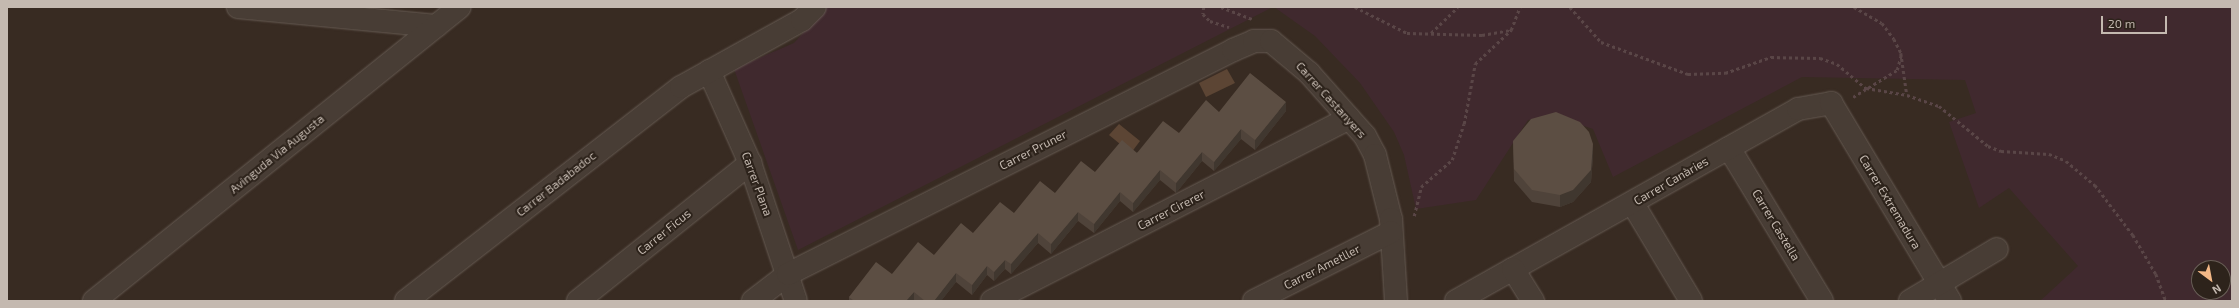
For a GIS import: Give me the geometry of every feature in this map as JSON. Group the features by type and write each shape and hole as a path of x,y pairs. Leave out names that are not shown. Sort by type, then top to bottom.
{"street":[{"path":"238,7 436,26"},
{"name":"Avinguda Via Augusta","path":"94,301 460,7"},
{"name":"Carrer Badabadoc","path":"406,301 681,87 802,20 815,7"},
{"name":"Carrer Pruner","path":"753,301 788,274 1233,50 1254,42 1271,41 1281,46"},
{"name":"Carrer Castanyers","path":"1281,46 1350,118 1365,136 1375,155 1391,226 1396,301"},
{"name":"Carrer Plana","path":"709,71 750,163 796,301"},
{"name":"Carrer Canàries","path":"1456,301 1633,204 1798,109 1831,103"},
{"name":"Carrer Extremadura","path":"1831,103 1945,292"},
{"name":"Carrer Cirerer","path":"992,301 1350,118"},
{"name":"Carrer Castella","path":"1729,148 1822,301"},
{"name":"Carrer Ficus","path":"578,301 750,163"},
{"path":"1633,204 1691,301"},
{"name":"Carrer Ametller","path":"1254,301 1391,226"},
{"path":"1910,301 1945,292 1997,249"},
{"path":"1513,269 1532,301"}],"path":[{"path":"1355,7 1408,33 1482,35 1511,30"},
{"path":"1430,33 1458,7"},
{"path":"1391,226 1413,218 1421,187 1452,160 1464,124 1475,64 1511,30 1520,7"},
{"path":"1570,7 1601,42 1688,74 1724,73 1771,57 1795,56 1820,58 1837,64 1866,88 1907,95 1939,106 1988,146 2001,151 2050,154 2082,172 2146,253 2166,301"},
{"path":"1854,7 1882,23 1901,53 1907,95"},
{"path":"1866,88 1897,70 1901,53"}],"shaded area":[{"path":"826,7 1273,7 798,250 734,69 794,43"},
{"path":"1274,7 2232,7 2232,301 2040,301 2078,266 2009,188 1979,208 1949,122 1976,113 1965,80 1802,77 1613,177 1593,129 1557,117 1528,120 1476,200 1416,209 1404,155 1394,132 1360,83 1315,36"},
{"path":"1227,69 1235,83 1206,97 1199,83"},
{"path":"1119,124 1140,141 1131,153 1109,135"}],"building":[{"path":"1250,73 1286,102 1255,140 1241,129 1214,162 1202,152 1176,183 1160,170 1133,203 1120,192 1094,224 1078,212 1051,244 1038,233 1011,264 1005,260 994,272 987,266 972,285 956,273 934,301 925,301 914,292 906,301 854,301 849,297 876,262 892,274 918,242 934,255 961,223 973,233 1000,202 1014,213 1040,181 1055,193 1081,161 1095,172 1122,140 1137,153 1163,121 1179,133 1206,100 1219,112"},
{"path":"1556,112 1580,122 1589,132 1593,144 1591,170 1573,190 1560,195 1532,190 1514,169 1513,141 1531,119"}]}
